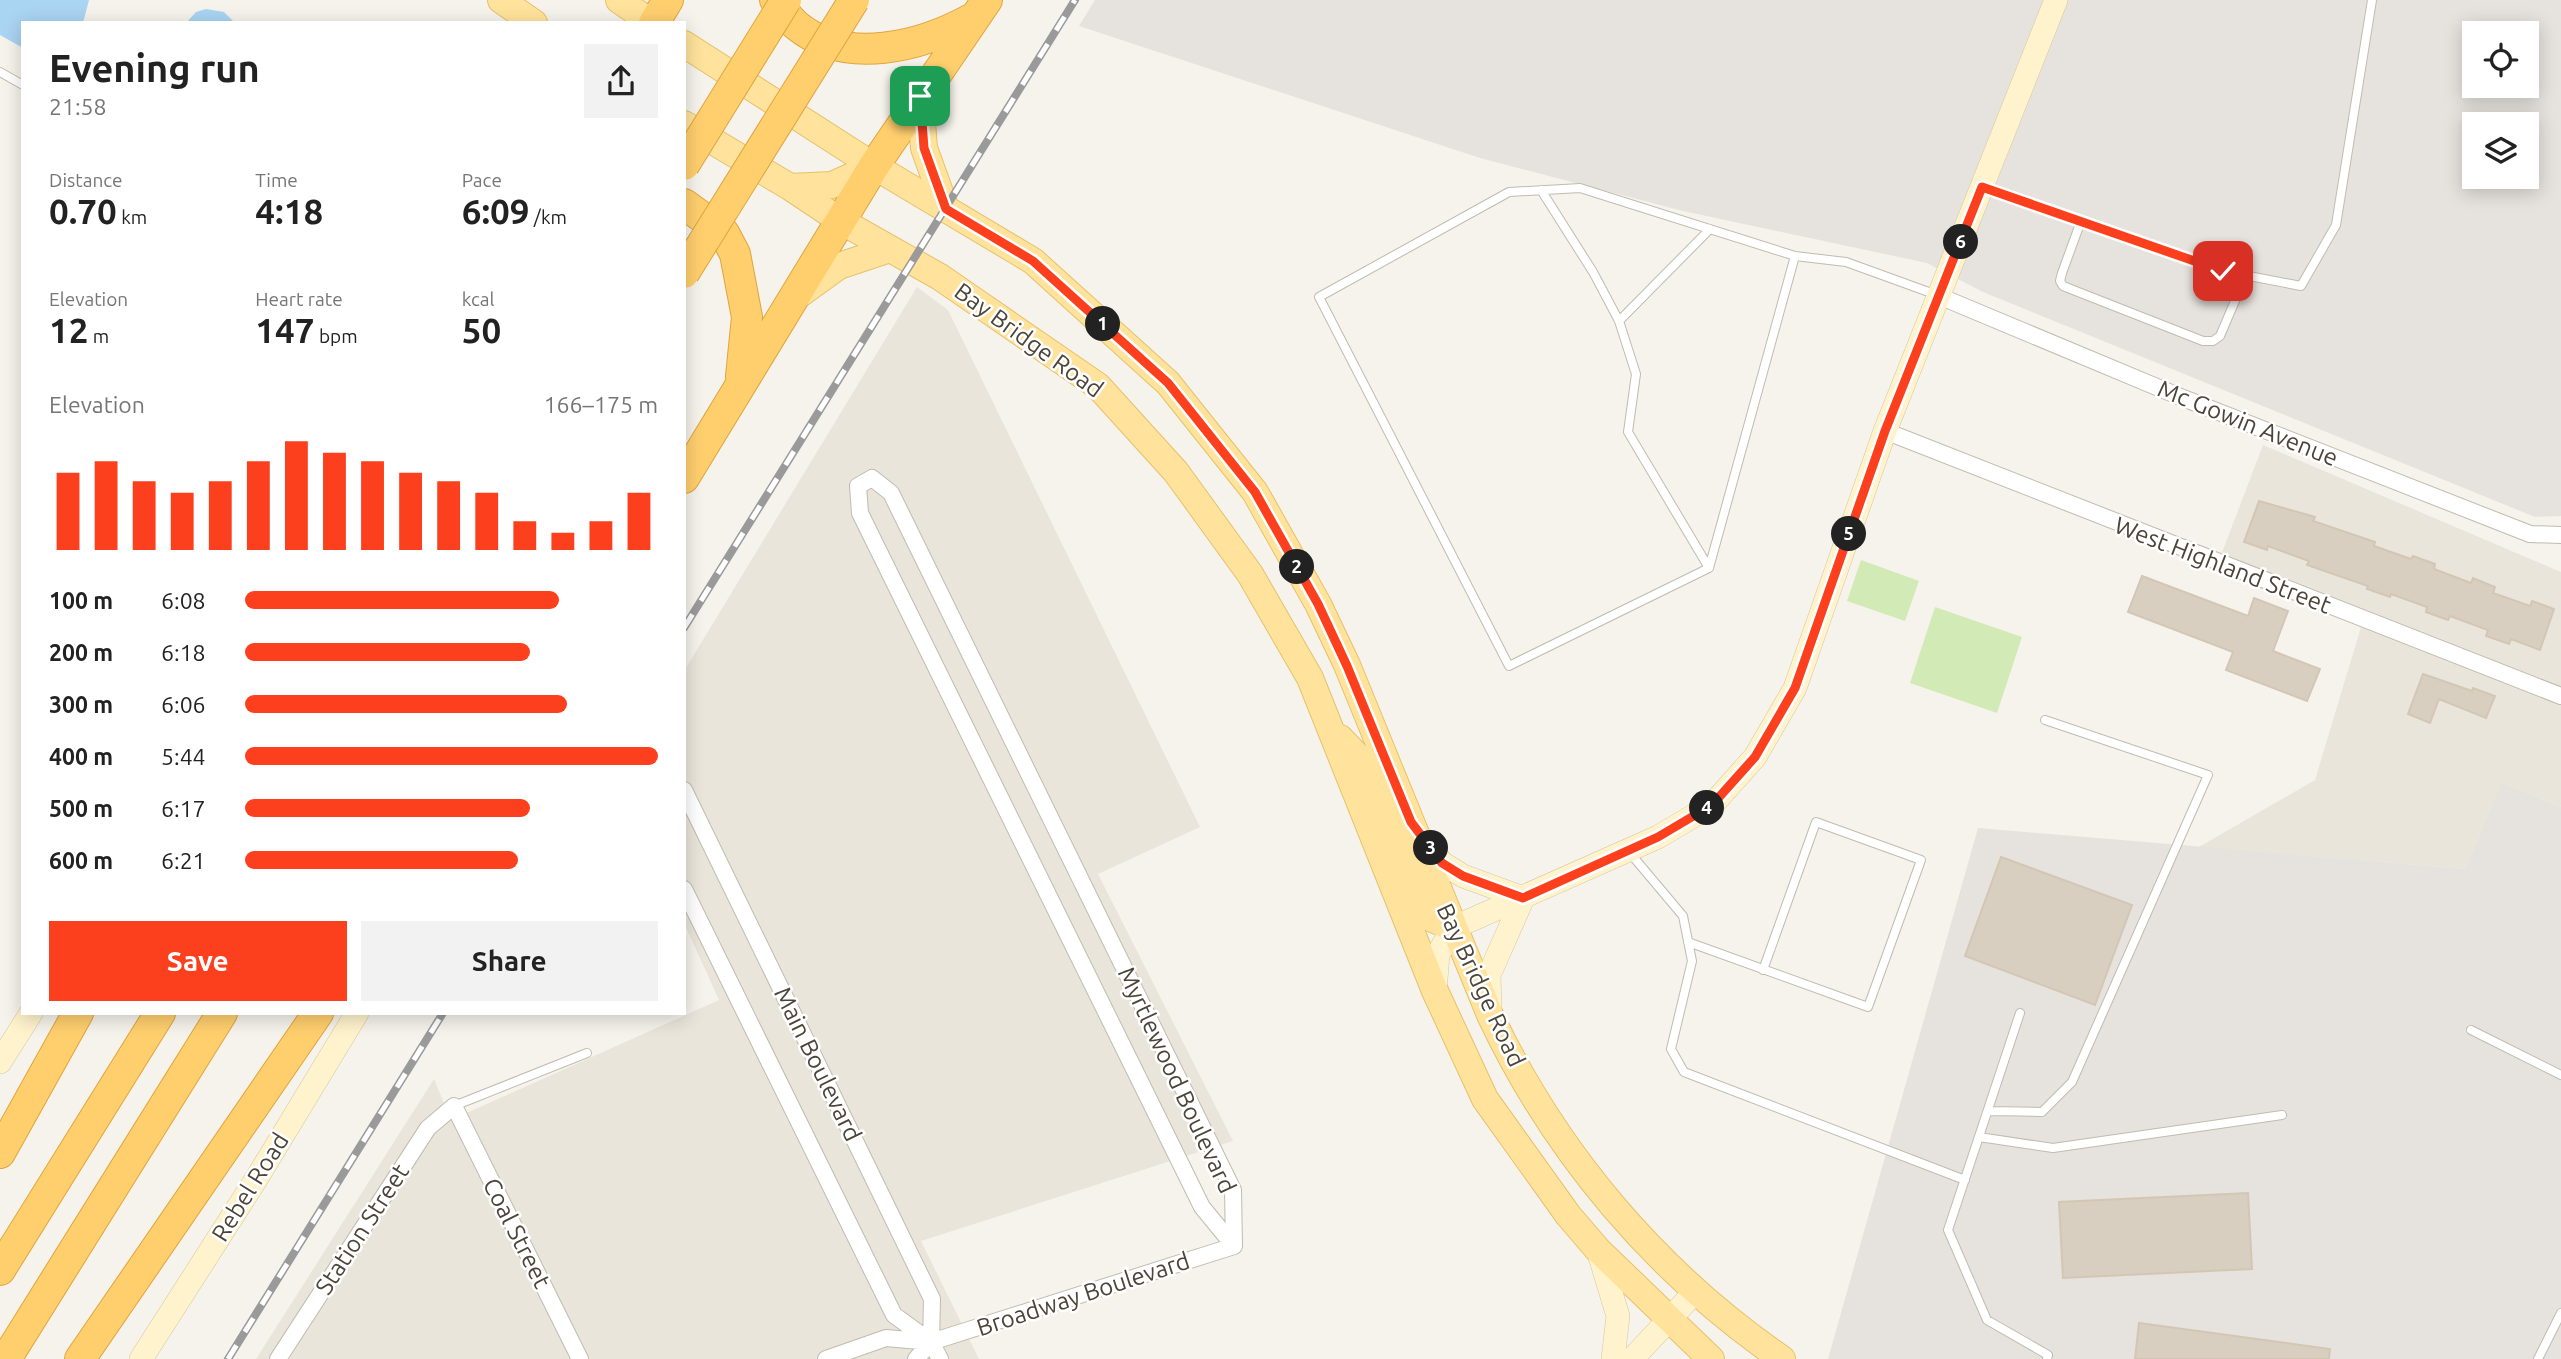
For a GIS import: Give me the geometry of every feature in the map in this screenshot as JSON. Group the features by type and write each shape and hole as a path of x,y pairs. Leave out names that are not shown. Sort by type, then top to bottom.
{"highway":[{"path":"654,21 668,0"},
{"path":"775,0 795,25 814,36 838,44 871,48 889,48 935,36 982,8"},
{"path":"686,162 786,0"},
{"path":"686,270 854,0"},
{"path":"686,475 874,166 982,8"},
{"path":"686,205 724,233 735,254 747,317 740,386"},
{"path":"0,1153 77,1015"},
{"path":"0,1270 159,1015"},
{"path":"6,1359 221,1015"},
{"path":"80,1359 317,1015"}],"main road":[{"path":"619,0 650,21"},
{"path":"511,10 530,21"},
{"name":"Bay Bridge Road","path":"686,45 874,166 1033,261 1168,383 1255,492 1318,604 1342,653 1453,928 1509,1055 1569,1150 1635,1233 1695,1292 1782,1359"},
{"path":"920,96 924,148 946,209"},
{"name":"Bay Bridge Road","path":"686,125 790,187 841,221 940,277 1098,386 1176,472 1250,574 1310,678 1435,991 1485,1099 1568,1215 1598,1250 1711,1359"},
{"path":"790,187 832,185 874,166"},
{"path":"792,300 839,266 890,249"},
{"path":"1329,727 1363,763 1428,917 1453,928"}],"street":[{"path":"1435,991 1438,954 1453,928 1658,837 1712,805 1755,757 1795,688 1885,431 2056,0"},
{"name":"Mc Gowin Avenue","path":"1940,296 2183,398 2530,534 2561,535"},
{"name":"West Highland Street","path":"1885,431 2561,696"},
{"name":"Myrtlewood Boulevard","path":"872,478 891,493 1233,1190 1234,1246 1202,1207 860,513 858,486 872,478"},
{"name":"Main Boulevard","path":"686,794 932,1299 932,1342 940,1359"},
{"path":"1411,822 1442,863 1463,876 1523,898"},
{"name":"Main Boulevard","path":"686,892 894,1315 932,1342"},
{"path":"1490,1015 1489,975 1523,898"},
{"path":"0,1062 30,1015"},
{"name":"Rebel Road","path":"141,1359 356,1015"},
{"name":"Station Street","path":"278,1359 428,1128 454,1107"},
{"name":"Coal Street","path":"454,1107 580,1359"},
{"name":"Broadway Boulevard","path":"827,1359 886,1338 932,1342 1234,1246"},
{"path":"1598,1250 1618,1316 1613,1359"},
{"path":"1632,1359 1695,1292"},
{"name":"Broadway Boulevard","path":"916,1359 932,1342"}],"lane":[{"path":"1982,187 2223,271 2301,286 2336,225 2372,0"},
{"path":"0,72 21,84"},
{"path":"1795,256 1709,568 1509,666 1319,297 1509,192 1580,188 1795,256 1846,262 1940,296"},
{"path":"1541,190 1593,272 1619,321 1636,374 1628,432 1709,568"},
{"path":"2081,221 2062,273 2060,281 2063,286 2203,341 2213,341 2220,336 2246,275"},
{"path":"1619,321 1710,229"},
{"path":"1988,1111 2042,1112 2072,1082 2207,775 2045,720"},
{"path":"1688,942 1763,970 1868,1007 1921,860 1816,822 1763,970"},
{"path":"1628,851 1683,916 1692,961 1671,1049 1684,1072 1965,1180"},
{"path":"2020,1013 1948,1230 1987,1320 2048,1355 2048,1359"},
{"path":"2470,1030 2561,1075"},
{"path":"454,1107 587,1052"},
{"path":"1979,1137 2053,1148 2282,1115"},
{"path":"2538,1359 2561,1313"}],"shaded area":[{"path":"1095,0 2561,0 2561,516 2535,517 1983,292 1927,263 1683,211 1480,158 1079,26"},
{"path":"917,287 948,310 1200,827 1098,874 1233,1141 921,1241 979,1359 256,1359 434,1079 451,1120 719,1000 686,927 686,668"},
{"path":"2263,445 2561,572 2561,807 2501,782 2465,869 2199,847 2315,780 2361,627 2215,571"},
{"path":"2501,782 2561,807 2561,1359 1828,1359 1978,828 2465,869"}],"green space":[{"path":"1861,560 1919,581 1905,621 1847,601"},
{"path":"1935,607 2022,637 1997,713 1910,683"}],"water":[{"path":"0,0 89,0 84,21 21,21 21,47 0,35"},
{"path":"206,9 224,12 233,21 188,21 196,12"}],"building":[{"path":"2259,501 2315,517 2313,521 2375,542 2374,546 2435,564 2434,569 2471,583 2473,578 2495,587 2493,593 2530,606 2532,601 2554,609 2540,650 2511,639 2509,644 2486,636 2488,630 2450,616 2448,620 2426,612 2427,607 2391,594 2390,597 2367,589 2368,586 2307,565 2309,561 2268,546 2267,550 2244,542"},
{"path":"2142,576 2248,616 2254,598 2288,611 2273,651 2320,669 2307,701 2226,670 2233,652 2128,612"},
{"path":"2423,674 2495,696 2486,718 2439,699 2430,723 2408,714"},
{"path":"2001,857 2132,905 2095,1005 1965,956"},
{"path":"2248,1193 2252,1269 2063,1278 2059,1202"},
{"path":"2139,1323 2330,1349 2329,1359 2135,1359"}],"railway":[{"path":"686,625 1075,0"},
{"path":"228,1359 442,1015"}],"route":[{"path":"920,96 924,148 946,209 1033,261 1168,383 1255,492 1318,604 1347,666 1411,822 1442,863 1463,876 1523,898 1658,837 1712,805 1755,757 1795,688 1885,431 1982,187 2223,271"}]}
